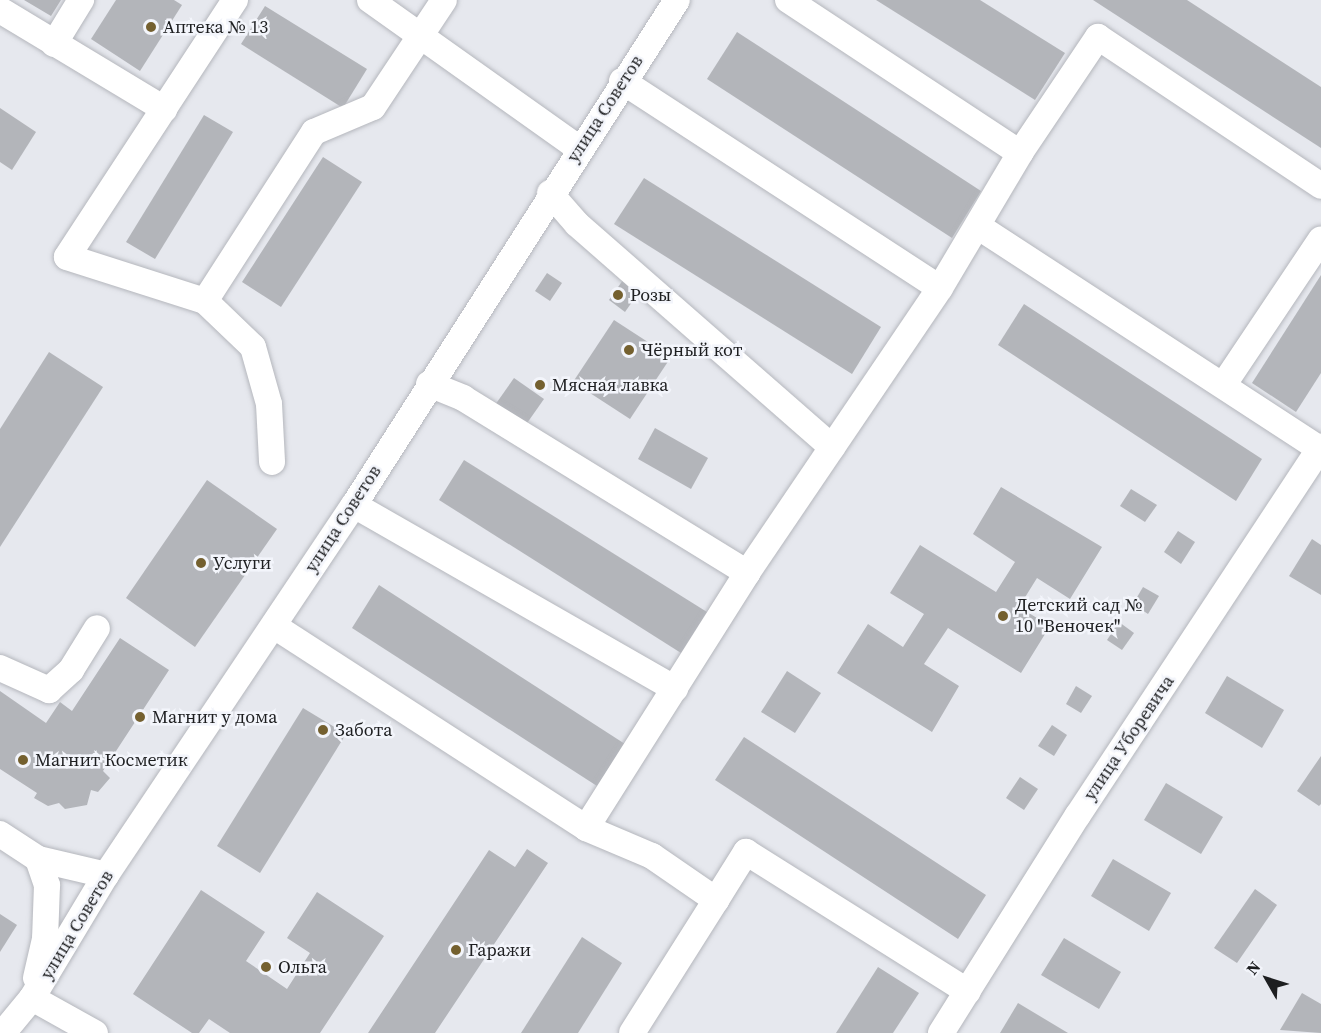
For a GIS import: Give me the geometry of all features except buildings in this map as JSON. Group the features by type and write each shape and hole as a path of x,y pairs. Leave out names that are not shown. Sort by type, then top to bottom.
{"street":[{"path":"54,44 81,0"},
{"path":"235,0 67,257 205,301 252,347 269,404 272,462"},
{"path":"370,0 424,36 580,149"},
{"path":"205,301 314,132 373,107 424,36 444,0"},
{"name":"улица Советов","path":"3,1033 32,999 106,875 354,505 550,193 677,0"},
{"path":"788,0 1020,153"},
{"path":"0,10 164,109"},
{"path":"586,828 747,573 940,288 979,227 1020,153 1098,37 1321,186"},
{"path":"622,81 940,288"},
{"path":"550,193 577,224 832,447"},
{"path":"979,227 1320,448"},
{"path":"1224,384 1321,239"},
{"path":"429,384 463,398 747,573"},
{"name":"улица Уборевича","path":"941,1033 1078,815 1320,448"},
{"path":"354,505 675,689"},
{"path":"274,626 586,828 652,856 716,900"},
{"path":"0,668 49,690 71,670 97,628"},
{"path":"0,834 38,859 106,875"},
{"path":"632,1033 746,852 968,992"},
{"path":"38,859 47,885 45,939 32,999 94,1033"}],"place":[{"name":"Аптека № 13","path":"151,27"},
{"name":"Розы","path":"618,295"},
{"name":"Чёрный кот","path":"629,350"},
{"name":"Мясная лавка","path":"540,385"},
{"name":"Услуги","path":"201,563"},
{"name":"Детский сад № 10 \"Веночек\"","path":"1003,616"},
{"name":"Магнит у дома","path":"140,717"},
{"name":"Забота","path":"323,730"},
{"name":"Магнит Косметик","path":"23,760"},
{"name":"Гаражи","path":"456,950"},
{"name":"Ольга","path":"266,967"}]}
